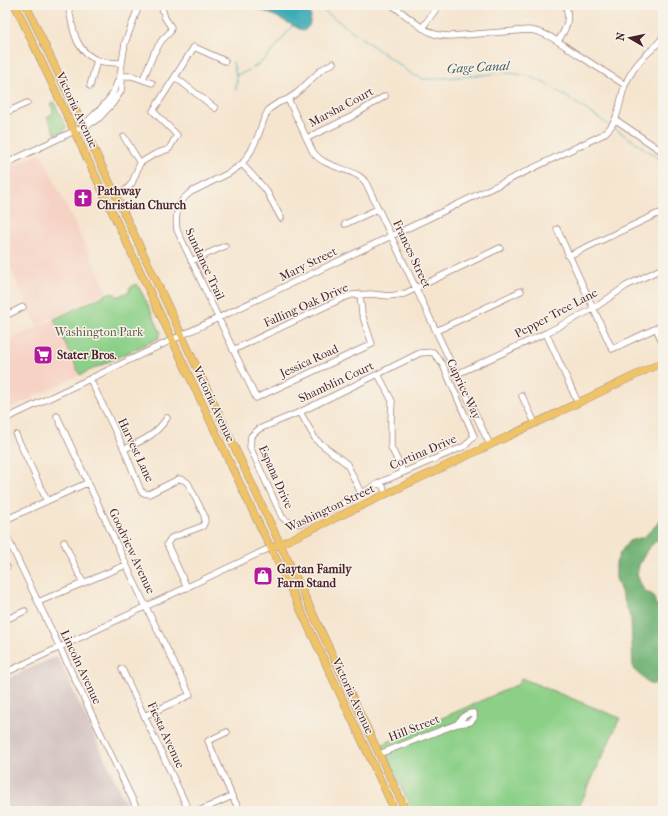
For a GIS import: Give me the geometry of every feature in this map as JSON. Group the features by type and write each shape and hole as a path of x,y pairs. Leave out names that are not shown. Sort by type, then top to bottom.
{"main road":[{"name":"Victoria Avenue","path":"15,5 395,811"},
{"name":"Victoria Avenue","path":"26,5 406,811"},
{"name":"Washington Street","path":"270,548 663,362"}],"street":[{"path":"68,5 76,39 86,53 97,60 108,63 121,63"},
{"path":"5,164 93,122 99,118 113,103 121,91 121,63 125,43 140,7 130,5"},
{"path":"143,79 154,53 171,29 165,18 161,5"},
{"path":"392,5 422,28 433,34 451,36 535,30 558,42 625,85"},
{"path":"422,28 439,5"},
{"path":"558,42 567,23 568,13 566,5"},
{"path":"663,36 661,44 641,59 625,85 613,124 663,152"},
{"path":"116,196 127,189 132,183 140,163 155,154 169,149 177,135 153,110 194,47 225,61"},
{"path":"90,86 97,60"},
{"name":"Sundance Trail","path":"256,398 191,261 177,230 175,220 179,205 185,197 191,192 229,173 242,164 251,151 269,109 297,93 321,70 333,63"},
{"path":"120,76 132,76 152,83"},
{"path":"175,77 215,108"},
{"name":"Marsha Court","path":"307,138 350,117 385,96"},
{"name":"Frances Street","path":"288,99 313,152 317,157 324,162 360,176 366,183 490,445"},
{"path":"5,113 27,103"},
{"name":"Mary Street","path":"5,419 602,135 613,124"},
{"path":"124,137 140,163"},
{"path":"242,164 263,185 281,218"},
{"path":"345,224 378,209"},
{"path":"568,256 663,212"},
{"path":"557,229 568,256 612,349 663,325"},
{"path":"191,261 225,246"},
{"name":"Falling Oak Drive","path":"233,350 352,294 393,296 404,294 500,248"},
{"name":"Pepper Tree Lane","path":"457,374 546,333 593,309 626,286 663,268"},
{"path":"436,331 521,291"},
{"name":"Jessica Road","path":"256,398 372,344 362,314 360,294"},
{"path":"5,316 23,307"},
{"path":"656,328 663,344"},
{"path":"546,333 578,402"},
{"name":"Shamblin Court","path":"251,436 259,429 300,412 420,353 433,352"},
{"name":"Caprice Way","path":"433,352 442,365 474,436"},
{"path":"378,374 392,401 390,447 403,472"},
{"name":"Harvest Lane","path":"90,379 124,449 141,491 148,494 179,479 184,480 188,483 204,515 205,521 203,526 171,538 166,544 188,588"},
{"path":"522,396 535,423"},
{"path":"300,412 316,440 347,464 361,493"},
{"name":"Goodview Avenue","path":"57,416 146,607 190,695 144,716"},
{"path":"124,449 146,439 155,433 167,418"},
{"path":"16,435 47,501"},
{"name":"Espana Drive","path":"251,436 250,447 282,517 290,523"},
{"name":"Cortina Drive","path":"290,523 301,523 350,500 381,482 465,446 474,436"},
{"path":"381,482 386,494"},
{"path":"5,520 87,483"},
{"name":"Lincoln Avenue","path":"5,533 138,811"},
{"path":"64,542 83,583"},
{"name":"Washington Street","path":"5,673 270,548"},
{"path":"38,602 126,565"},
{"path":"5,620 25,611"},
{"name":"Fiesta Avenue","path":"122,669 190,811"},
{"name":"Hill Street","path":"378,754 457,724"},
{"path":"227,732 208,741 240,811"},
{"path":"199,811 232,796"}],"shaded area":[{"path":"41,153 107,291 37,325 5,257 5,169"},
{"path":"54,319 80,375 5,411 5,342"},
{"path":"57,656 128,808 121,811 8,811 5,804 5,680"}],"green space":[{"path":"54,102 66,127 64,131 56,135 47,117 53,112 51,104"},
{"name":"Washington Park","path":"137,284 161,333 159,338 80,375 54,319 111,292 112,295 115,293 117,297 130,291 129,288"},
{"path":"663,517 663,534 647,550 639,565 637,575 644,591 653,595 656,605 663,610 663,679 651,685 633,669 631,619 616,578 616,563 620,553 629,541 644,537"},
{"path":"521,678 620,718 577,811 413,811 381,745 519,684"}],"water":[{"path":"249,5 303,5 308,9 311,17 309,26 304,31"}],"waterway":[{"name":"Gage Canal","path":"316,5 413,75 424,79 431,79 506,73 534,78 565,96 609,125"},
{"path":"236,75 246,72 268,56 292,26"},
{"path":"233,62 237,80 236,90"},
{"name":"Gage Canal","path":"614,128 663,161"}],"place":[{"name":"Pathway Christian Church","path":"83,198"},
{"name":"Stater Bros.","path":"43,355"},
{"name":"Gaytan Family Farm Stand","path":"263,576"}]}
